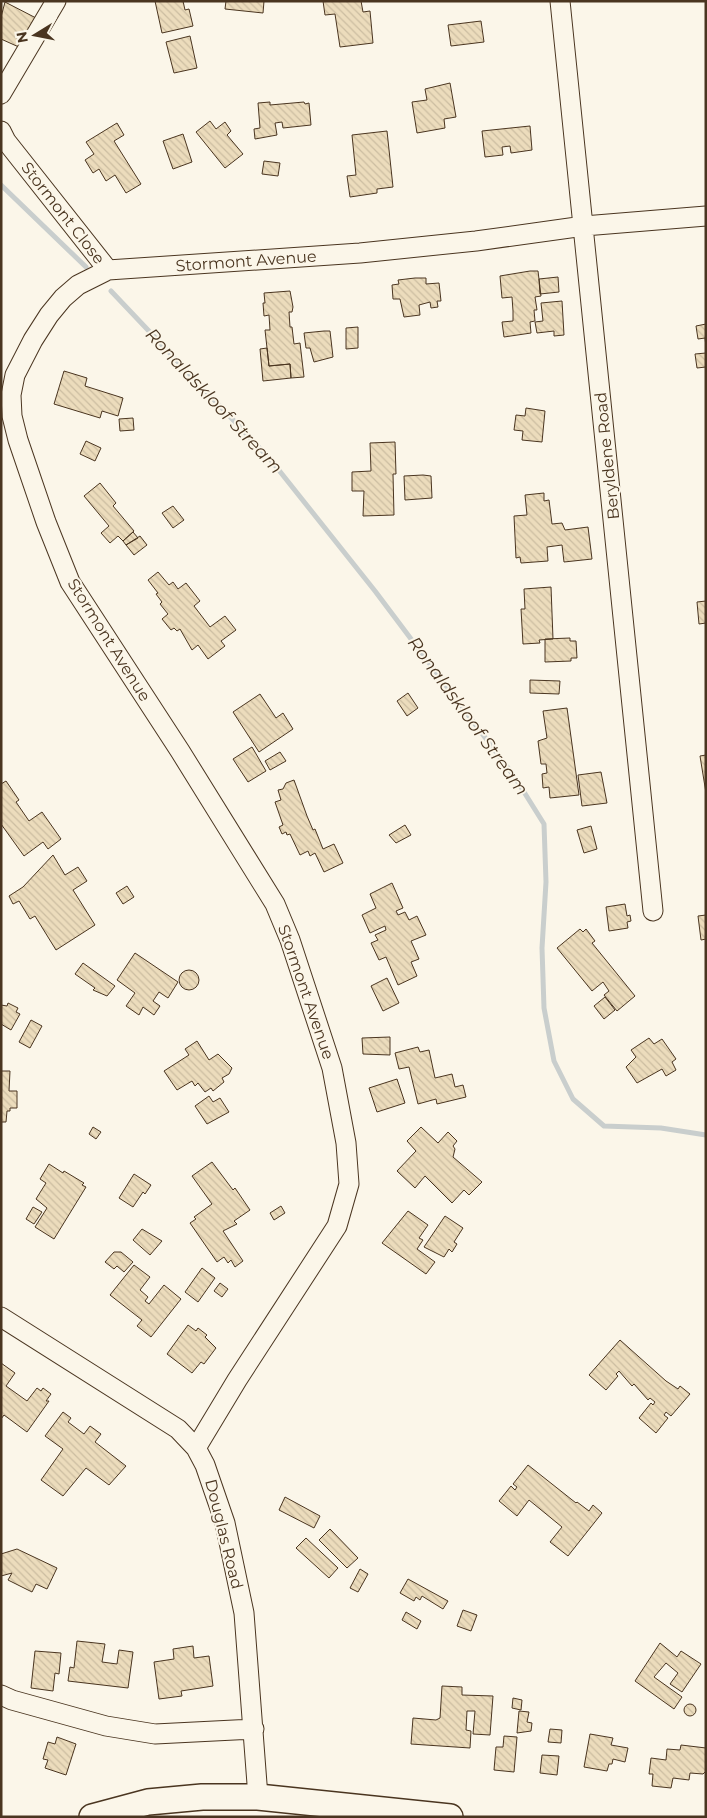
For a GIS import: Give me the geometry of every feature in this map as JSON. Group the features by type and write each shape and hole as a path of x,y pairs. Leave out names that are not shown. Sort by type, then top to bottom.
{"main road":[{"path":"92,1817 148,1802 202,1797 258,1797 450,1817"}],"street":[{"path":"1,94 56,1"},
{"name":"Beryldene Road","path":"560,1 654,911"},
{"name":"Stormont Close","path":"1,131 6,141 108,270"},
{"name":"Stormont Avenue","path":"196,1448 236,1380 337,1226 349,1184 346,1143 332,1068 290,940 275,904 180,751 70,582 46,522 18,440 12,416 11,395 15,375 33,340 49,315 63,298 78,285 108,270 360,253 476,241 584,226 706,216"},
{"name":"Douglas Road","path":"1,1317 156,1414 178,1429 196,1448 213,1484 225,1523 244,1613 258,1797"},
{"path":"1,1695 12,1700 106,1726 155,1734 254,1729"}],"building":[{"path":"155,1 183,1 185,10 189,9 193,26 162,33"},
{"path":"226,1 264,1 263,13 225,9"},
{"path":"323,1 361,1 363,12 370,11 373,43 340,47 335,14 325,15"},
{"path":"5,2 36,18 21,48 1,39 1,17"},
{"path":"481,21 484,42 451,46 448,25"},
{"path":"190,36 197,68 174,73 166,42"},
{"path":"450,83 456,117 444,119 445,128 417,133 412,102 427,100 425,89"},
{"path":"270,102 270,105 309,103 311,125 283,128 282,122 275,123 277,135 255,139 254,129 260,128 258,103"},
{"path":"210,121 216,129 225,122 231,131 227,135 243,154 225,168 196,132"},
{"path":"117,123 124,135 114,141 141,184 126,193 115,175 106,181 99,169 93,173 85,160 94,154 86,142"},
{"path":"530,126 532,150 511,153 510,146 502,147 503,155 485,157 482,131"},
{"path":"387,131 393,187 377,189 377,193 350,197 347,176 356,175 352,135"},
{"path":"183,134 192,162 173,169 163,141"},
{"path":"264,161 280,163 278,176 262,174"},
{"path":"538,271 541,296 535,297 537,310 534,310 535,321 530,322 531,333 504,337 502,322 513,321 513,311 512,297 502,298 500,276"},
{"path":"558,277 559,292 540,294 539,279"},
{"path":"426,278 426,284 439,283 441,301 437,301 438,307 431,308 430,302 419,305 420,315 404,317 400,299 393,299 392,285 399,284 398,280"},
{"path":"290,291 293,307 292,312 289,312 290,327 292,327 294,344 300,343 304,377 291,378 290,364 269,366 265,330 270,330 269,315 264,316 264,293"},
{"path":"562,301 564,335 554,336 554,331 537,333 535,322 543,321 541,303"},
{"path":"706,324 706,347 705,338 698,339 696,326"},
{"path":"358,327 358,348 346,349 346,328"},
{"path":"330,331 333,357 314,362 310,348 306,348 304,333"},
{"path":"267,348 269,366 290,364 291,378 263,381 260,349"},
{"path":"706,353 706,367 697,368 695,354"},
{"path":"64,371 87,378 85,386 123,398 118,416 102,411 100,418 54,404"},
{"path":"526,408 545,411 542,442 522,440 523,431 514,430 516,415 525,416"},
{"path":"133,418 134,430 120,431 119,419"},
{"path":"86,441 101,448 95,461 80,454"},
{"path":"395,442 396,474 393,474 394,515 363,516 364,491 352,491 352,472 371,471 370,443"},
{"path":"404,476 431,476 432,498 405,500"},
{"path":"100,483 116,503 113,506 134,531 123,541 118,536 110,543 101,533 109,526 84,496"},
{"path":"544,493 544,501 549,500 552,524 562,523 565,530 588,527 592,559 564,562 562,545 547,547 548,561 521,563 520,557 516,558 514,516 527,515 525,495"},
{"path":"173,506 184,520 173,528 162,513"},
{"path":"133,532 138,538 126,545 123,541"},
{"path":"140,536 147,545 134,555 126,545"},
{"path":"158,572 169,585 173,582 178,589 186,583 200,601 194,606 210,627 225,616 236,630 221,641 225,646 208,659 198,645 192,650 180,629 177,631 174,628 171,630 162,619 168,614 160,604 162,602 156,594 158,593 148,580"},
{"path":"551,587 553,639 539,640 540,643 523,644 521,609 525,609 524,589"},
{"path":"706,601 706,623 699,624 697,602"},
{"path":"570,638 570,641 576,641 577,658 571,658 571,661 545,662 545,639"},
{"path":"530,680 560,681 559,694 530,693"},
{"path":"408,693 418,708 407,716 397,701"},
{"path":"260,694 276,718 283,713 293,729 259,752 233,712"},
{"path":"567,708 579,795 550,798 549,787 543,788 542,774 547,773 546,764 541,764 538,741 547,738 543,711"},
{"path":"252,747 266,771 248,782 233,759"},
{"path":"280,752 286,761 270,770 265,761"},
{"path":"706,755 706,793 700,756"},
{"path":"601,772 607,803 582,806 578,775"},
{"path":"294,780 307,816 313,830 315,829 323,849 334,844 343,863 324,872 315,853 310,856 308,851 300,855 290,834 287,835 286,832 282,834 279,827 283,825 275,802 281,800 278,790 283,789 286,783"},
{"path":"6,781 19,800 16,802 29,821 42,812 61,839 48,849 43,842 24,856 1,824 1,784"},
{"path":"405,825 411,835 396,843 389,835"},
{"path":"591,826 597,849 584,853 577,830"},
{"path":"53,855 65,875 78,867 87,881 73,890 95,925 56,950 35,916 30,919 19,901 13,904 9,896 23,887"},
{"path":"392,883 403,908 396,911 398,915 405,912 409,920 417,916 426,935 411,941 419,959 411,962 417,976 398,985 386,957 379,960 371,943 378,940 375,935 386,930 385,926 370,933 362,915 376,908 370,894"},
{"path":"127,886 134,897 123,904 116,893"},
{"path":"625,904 627,916 630,915 631,921 627,922 628,928 609,931 606,907"},
{"path":"706,915 706,939 701,940 698,916"},
{"path":"580,929 583,932 586,929 595,941 592,943 635,996 617,1011 604,995 609,991 603,982 592,991 557,948"},
{"path":"135,953 178,982 168,998 159,992 153,1001 160,1006 154,1015 143,1007 139,1015 126,1006 135,993 117,980"},
{"path":"83,963 115,986 107,996 93,990 95,988 75,974"},
{"path":"185,970 193,970 199,976 199,984 193,990 185,990 179,984 179,976"},
{"path":"387,978 399,1003 383,1011 371,986"},
{"path":"605,997 615,1010 604,1019 594,1006"},
{"path":"8,1003 18,1008 16,1012 20,1014 11,1030 1,1024 1,1005 7,1006"},
{"path":"31,1020 42,1026 30,1048 19,1042"},
{"path":"390,1037 390,1055 363,1054 362,1038"},
{"path":"649,1038 654,1044 662,1039 676,1059 672,1062 676,1070 666,1076 662,1069 637,1083 626,1067 636,1057 631,1050"},
{"path":"197,1041 209,1060 218,1054 232,1068 229,1074 222,1078 224,1082 213,1091 211,1088 205,1092 198,1083 195,1086 192,1081 177,1090 164,1071 189,1055 185,1049"},
{"path":"418,1047 420,1052 429,1050 435,1078 452,1074 455,1087 463,1085 466,1097 437,1104 436,1099 418,1104 409,1067 399,1069 395,1053"},
{"path":"1,1071 10,1071 9,1091 17,1091 17,1108 10,1108 10,1111 7,1111 6,1122 1,1122"},
{"path":"397,1079 405,1103 377,1112 369,1088"},
{"path":"209,1096 213,1102 220,1098 229,1112 207,1124 195,1106"},
{"path":"93,1127 101,1132 96,1139 89,1134"},
{"path":"421,1127 438,1143 448,1132 457,1141 453,1146 455,1149 453,1157 482,1182 469,1195 464,1190 452,1203 425,1176 415,1188 397,1171 416,1151 407,1141"},
{"path":"212,1162 233,1190 235,1188 250,1210 234,1221 237,1224 223,1231 243,1261 235,1267 231,1260 228,1263 224,1257 217,1262 190,1223 196,1219 194,1217 212,1204 192,1176"},
{"path":"49,1164 84,1183 82,1185 86,1187 54,1239 35,1227 47,1208 36,1199 46,1183 40,1179"},
{"path":"134,1174 151,1185 145,1194 143,1192 133,1207 119,1198"},
{"path":"281,1206 285,1213 274,1220 270,1213"},
{"path":"33,1207 42,1212 34,1224 26,1219"},
{"path":"408,1211 428,1225 419,1238 423,1240 417,1249 435,1262 426,1274 382,1243"},
{"path":"445,1216 463,1228 454,1242 457,1244 452,1252 449,1249 444,1257 424,1247"},
{"path":"142,1229 162,1241 150,1255 133,1240"},
{"path":"114,1252 121,1252 133,1262 124,1272 117,1266 114,1269 105,1262"},
{"path":"134,1265 150,1277 140,1290 148,1297 145,1301 149,1304 164,1285 181,1299 151,1337 137,1326 142,1320 110,1295"},
{"path":"202,1268 215,1278 198,1302 185,1292"},
{"path":"220,1283 228,1289 222,1297 214,1291"},
{"path":"188,1325 196,1331 198,1328 207,1335 205,1337 216,1348 204,1364 201,1362 192,1373 167,1354"},
{"path":"620,1340 666,1381 678,1389 680,1386 690,1394 671,1416 666,1412 664,1415 668,1418 656,1433 639,1418 651,1403 653,1405 655,1402 650,1398 648,1400 619,1371 616,1374 618,1376 606,1390 589,1375"},
{"path":"1,1363 15,1373 6,1386 27,1401 37,1388 41,1391 43,1388 51,1394 46,1401 49,1401 27,1432 4,1415 1,1419"},
{"path":"63,1412 71,1418 68,1422 84,1434 90,1426 101,1434 95,1442 126,1466 109,1485 86,1468 63,1496 41,1480 63,1449 45,1436"},
{"path":"528,1465 576,1503 589,1511 593,1505 602,1513 568,1556 550,1542 562,1527 529,1500 517,1516 499,1501 511,1486 515,1490 517,1487 513,1484"},
{"path":"285,1497 320,1516 314,1528 279,1510"},
{"path":"330,1529 358,1558 347,1568 319,1540"},
{"path":"306,1538 338,1568 329,1578 296,1548"},
{"path":"17,1549 57,1568 47,1589 36,1584 32,1592 8,1580 12,1573 1,1576 1,1554"},
{"path":"360,1569 368,1574 358,1592 350,1588"},
{"path":"408,1579 448,1601 443,1609 422,1596 420,1600 416,1597 414,1601 400,1593"},
{"path":"463,1610 477,1615 471,1631 457,1626"},
{"path":"406,1612 421,1621 417,1629 402,1620"},
{"path":"77,1641 105,1644 102,1662 117,1664 119,1650 133,1652 128,1688 68,1681 70,1667 74,1668"},
{"path":"660,1643 677,1657 681,1651 701,1664 682,1692 670,1684 678,1673 666,1663 654,1677 682,1697 674,1709 635,1681"},
{"path":"193,1646 194,1658 209,1656 213,1686 181,1691 182,1696 159,1699 154,1662 174,1659 173,1649"},
{"path":"35,1651 61,1653 59,1674 55,1673 53,1691 31,1688"},
{"path":"442,1686 462,1687 462,1695 493,1696 490,1735 473,1734 475,1711 467,1711 466,1730 471,1731 470,1748 411,1744 413,1718 436,1720 440,1718"},
{"path":"513,1698 522,1700 521,1710 512,1708"},
{"path":"688,1704 692,1704 696,1710 692,1716 688,1716 684,1712 684,1708"},
{"path":"519,1711 529,1712 527,1722 532,1723 531,1731 517,1733"},
{"path":"550,1729 562,1730 561,1743 548,1742"},
{"path":"590,1734 613,1738 611,1745 628,1748 625,1762 613,1759 607,1771 584,1767"},
{"path":"504,1736 517,1737 514,1772 494,1770 496,1747 503,1747"},
{"path":"57,1737 76,1744 66,1775 45,1768 48,1760 43,1759 48,1742 55,1744"},
{"path":"681,1745 706,1748 706,1771 703,1774 690,1773 689,1780 673,1778 671,1788 652,1786 653,1774 649,1774 651,1758 666,1760 667,1749 680,1750"},
{"path":"542,1755 559,1756 557,1775 540,1773"}],"waterway":[{"name":"Ronaldskloof Stream","path":"1,185 86,267"},
{"name":"Ronaldskloof Stream","path":"111,291 270,459 375,591 514,776 544,824 546,882 542,948 544,1008 554,1061 573,1099 604,1126 661,1128 706,1135"}]}
